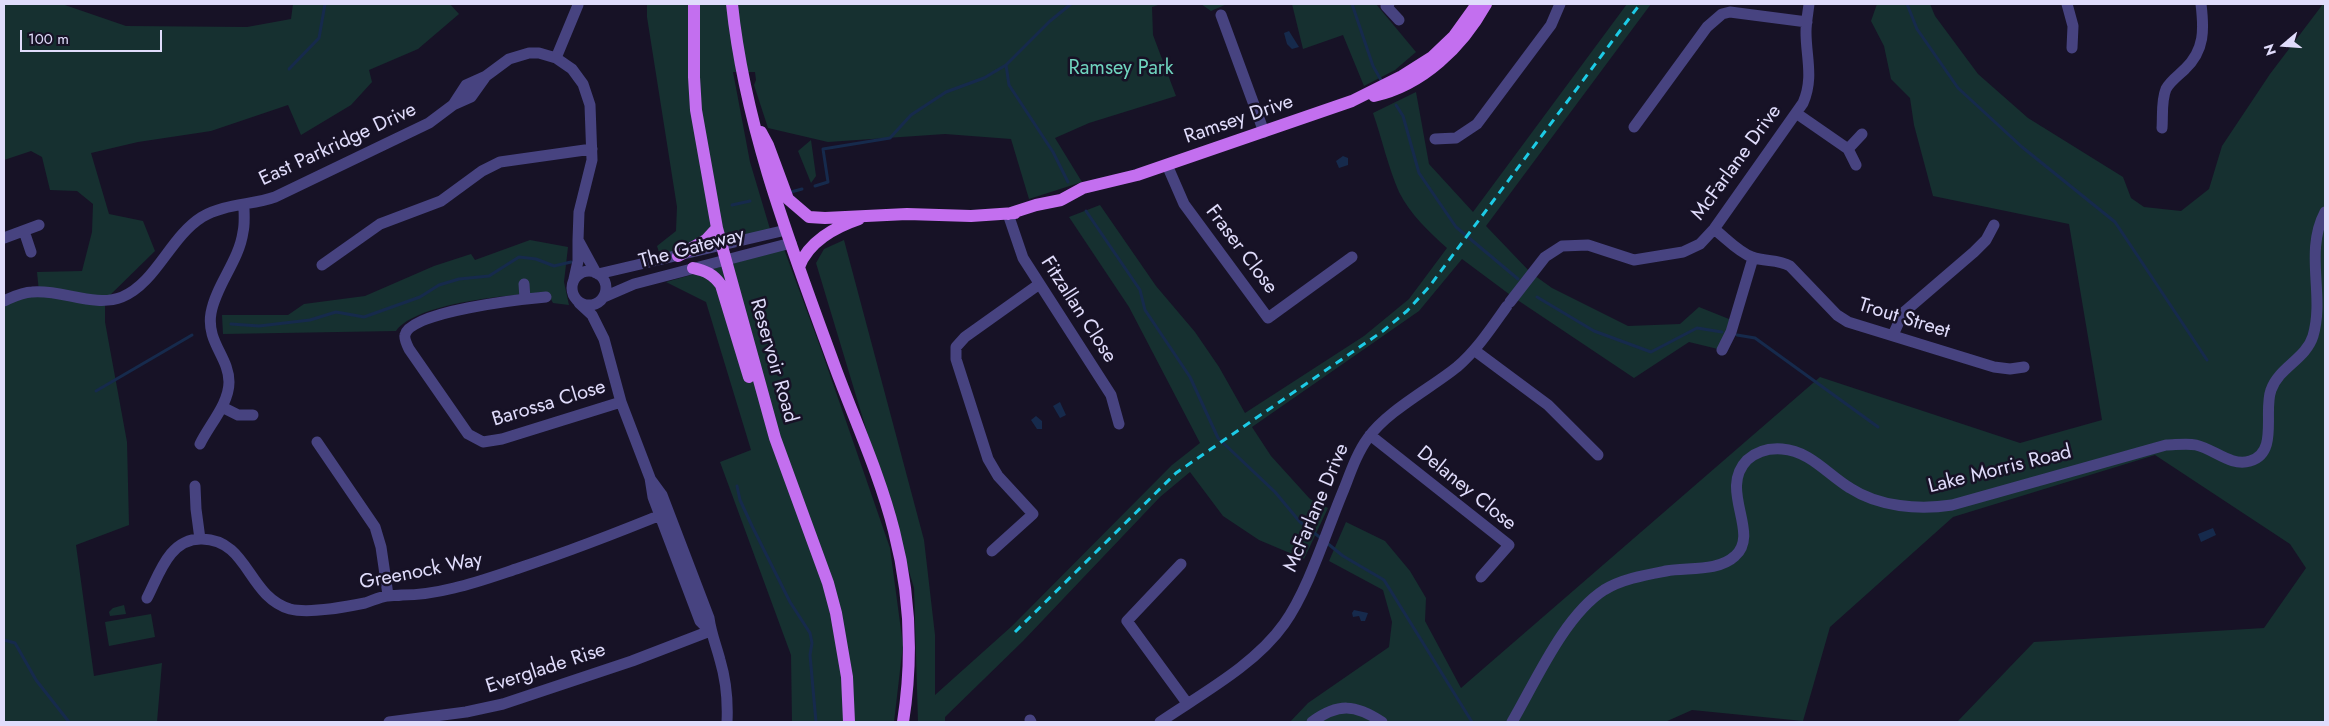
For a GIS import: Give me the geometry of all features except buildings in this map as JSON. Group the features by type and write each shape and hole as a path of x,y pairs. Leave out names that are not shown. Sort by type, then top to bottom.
{"main road":[{"name":"Reservoir Road","path":"694,4 693,58 696,110 717,228 766,408 836,613 847,677 850,722"},
{"path":"732,4 740,61 752,116 790,243 894,529 904,579 908,615 911,722"},
{"name":"Ramsey Drive","path":"1352,101 1402,76 1432,57 1454,36 1477,4"},
{"name":"Ramsey Drive","path":"752,116 768,145 788,199 802,213 816,218 907,214 971,216 1008,214 1036,204 1061,200 1083,188 1137,175 1352,101 1389,92 1426,73 1459,43 1486,4"},
{"name":"Ramsey Drive","path":"799,267 802,258 814,243 851,222 874,215"},
{"path":"678,256 706,240 717,228"},
{"path":"693,268 706,271 721,284 749,378 766,408"},
{"path":"903,722 909,665"}],"street":[{"path":"1435,139 1456,138 1477,124 1551,25 1560,4"},
{"name":"McFarlane Drive","path":"1160,722 1249,660 1272,639 1285,623 1294,606 1360,449 1385,421 1458,366 1474,350 1544,256 1562,246 1588,245 1634,260 1683,252 1700,244 1714,229 1804,103 1809,86 1807,22 1809,4"},
{"path":"2067,4 2073,26 2072,48"},
{"path":"2162,128 2165,92 2169,85 2195,57 2202,44 2204,27 2201,4"},
{"path":"556,58 578,5"},
{"path":"1386,5 1399,20"},
{"path":"1634,127 1707,27 1722,14 1730,12 1807,22"},
{"path":"1221,15 1264,132"},
{"name":"East Parkridge Drive","path":"4,301 31,292 96,300 121,297 139,286 178,238 191,226 213,212 275,197 416,130 440,116 453,105 471,97 486,76 509,58 539,53 556,58 578,75 587,94 592,149 590,174 579,212 578,261 574,279"},
{"path":"1796,114 1848,149 1856,165"},
{"path":"1848,149 1862,134"},
{"path":"322,265 380,224 442,201 482,171 500,162 592,149"},
{"name":"Fraser Close","path":"1167,164 1184,204 1268,318 1352,258"},
{"path":"200,444 222,407 229,382 224,364 211,336 211,312 243,234 244,206"},
{"name":"Lake Morris Road","path":"1512,722 1565,630 1578,613 1605,590 1632,579 1668,571 1707,567 1735,556 1741,548 1744,535 1736,496 1736,476 1745,463 1758,452 1782,449 1808,457 1850,488 1878,501 1929,508 1952,505 2166,446 2196,445 2233,461 2248,462 2258,458 2264,451 2268,436 2271,390 2278,377 2306,350 2313,336 2317,310 2314,263 2316,241 2325,212"},
{"name":"Fitzallan Close","path":"1008,214 1017,246 1038,285 1111,396 1119,424"},
{"path":"4,238 39,225"},
{"path":"1893,335 1903,313 1982,245 1994,225"},
{"name":"Trout Street","path":"1714,229 1753,258 1784,263 1796,271 1842,319 1994,367 2010,369 2024,367"},
{"name":"The Gateway","path":"597,274 786,230"},
{"path":"24,231 31,252"},
{"path":"578,240 597,274 605,282 603,298 604,339"},
{"name":"The Gateway","path":"603,298 634,284 790,243"},
{"path":"1722,350 1730,332 1753,258"},
{"path":"597,274 582,273 574,279 572,289 576,299 592,315 604,339 621,402 650,478 651,490 664,514 700,621 710,631 724,676 727,698 727,722"},
{"path":"524,284 525,299"},
{"path":"992,551 1033,514 998,476 988,459 956,358 956,347 965,337 1038,285"},
{"name":"Barossa Close","path":"546,297 462,309 416,324 408,328 404,335 408,349 468,434 474,439 492,442 621,402"},
{"path":"580,303 589,306 603,298"},
{"path":"1474,350 1548,406 1598,455"},
{"path":"222,407 238,414 253,415"},
{"name":"Delaney Close","path":"1370,436 1509,546 1481,577"},
{"path":"317,442 376,527 388,595"},
{"path":"147,598 166,559 172,552 181,545 200,539 195,486"},
{"name":"Greenock Way","path":"200,539 221,542 230,548 238,556 264,594 291,609 309,611 366,603 388,595 432,592 475,582 589,544 664,514"},
{"path":"1180,564 1128,621 1187,703"},
{"name":"Everglade Rise","path":"389,722 486,709 632,661 710,631"},
{"path":"1312,722 1326,712 1339,708 1366,712 1382,722"}],"green space":[{"path":"4,4 62,4 126,26 247,27 291,19 293,4 450,4 459,14 418,49 369,70 372,82 351,105 301,135 288,105 211,131 138,142 91,153 109,214 143,221 155,251 105,300 105,322 127,442 129,525 76,545 94,676 162,663 157,722 4,722 4,301 39,292 37,272 82,271 92,232 93,204 77,191 50,190 42,157 31,151 4,160"},
{"path":"647,4 1161,4 1152,7 1153,35 1176,96 1089,123 1055,138 1082,182 1029,199 1011,139 945,134 828,142 768,128 754,85 756,80 755,72 733,72 750,162 770,229 661,258 657,246 676,231 677,207 647,17"},
{"name":"Ramsey Park","path":"1201,4 1227,4 1211,11"},
{"path":"1292,4 1376,4 1416,52 1395,70 1364,86 1343,35 1303,49"},
{"path":"1627,4 1651,4 1486,226 1531,273 1552,288 1628,326 1680,324 1699,307 1734,321 1722,350 1689,342 1634,378 1513,297 1462,259 1419,311 1252,427 1271,456 1310,499 1328,508 1304,559 1259,540 1223,516 1190,472 1160,497 1023,641 945,717 945,722 918,722 914,588 816,263 824,249 844,240 924,540 935,635 935,695 1012,626 1172,465 1200,443 1129,307 1069,217 1100,205 1156,286 1195,332 1219,367 1245,413 1364,336 1409,299 1447,248 1414,215 1403,200 1392,173 1373,113 1416,92 1429,164 1473,212"},
{"path":"1877,4 1930,4 1935,16 1978,74 2028,118 2123,177 2131,198 2144,207 2181,211 2209,189 2222,146 2270,74 2323,4 2325,4 2325,722 1957,722 2034,642 2264,628 2306,568 2290,544 2155,455 1953,517 1830,627 1803,721 1692,710 1665,722 1290,722 1308,703 1389,647 1392,622 1383,590 1329,561 1346,522 1385,541 1410,571 1426,598 1425,621 1461,688 1820,377 2020,443 2102,420 2069,224 1933,196 1914,125 1910,98 1891,79 1884,46 1871,21"},
{"path":"811,140 816,176 811,183 798,151"},
{"path":"530,240 568,247 564,282 569,305 553,303 547,292 489,298 444,307 407,321 396,331 223,334 222,315 288,315 304,304 365,296 434,266 471,254 475,260"},
{"path":"784,249 890,548 903,645 894,722 792,722 791,655 720,462 751,450 706,302 666,282"},
{"path":"124,605 126,614 110,616 109,612 113,608"},
{"path":"151,614 155,637 109,646 105,622"}],"water":[{"path":"1289,31 1299,47 1292,49 1287,44 1284,33"},
{"path":"1343,156 1348,158 1348,165 1339,168 1336,161"},
{"path":"1060,402 1066,415 1060,418 1053,406"},
{"path":"1036,416 1042,421 1042,429 1037,429 1031,420"},
{"path":"2213,528 2216,535 2201,542 2198,534"},
{"path":"1354,610 1368,613 1365,621 1361,621 1359,616 1353,617 1352,613"}],"waterway":[{"path":"289,69 319,38 325,4"},
{"path":"1068,182 1053,152 1009,85 1006,65 1050,21 1071,4"},
{"path":"1352,4 1373,66 1381,80"},
{"path":"1907,4 1917,29 1958,88 2022,147 2115,222 2207,360"},
{"path":"815,186 828,182 823,149 890,138 911,115 946,92 984,78 1006,65"},
{"path":"1396,105 1403,116 1419,173 1456,227 1518,279"},
{"path":"791,192 802,189"},
{"path":"732,205 750,201"},
{"path":"1086,211 1140,290 1145,310 1190,377 1218,438 1275,492 1300,522 1322,539"},
{"path":"231,324 259,326 310,320 336,312 364,317 420,297 439,285 459,279 489,276 519,257 536,259 554,266 571,262"},
{"path":"1537,297 1594,331 1651,352 1697,328 1722,332"},
{"path":"96,391 192,335"},
{"path":"1737,335 1755,338 1878,427"},
{"path":"737,486 740,500 752,526 790,602 810,633 816,722"},
{"path":"1327,543 1343,556 1384,580 1472,722"},
{"path":"4,640 15,643 36,680 69,722"}],"railway":[{"path":"1015,632 1176,473 1383,331 1407,311 1429,287 1640,4"}]}
